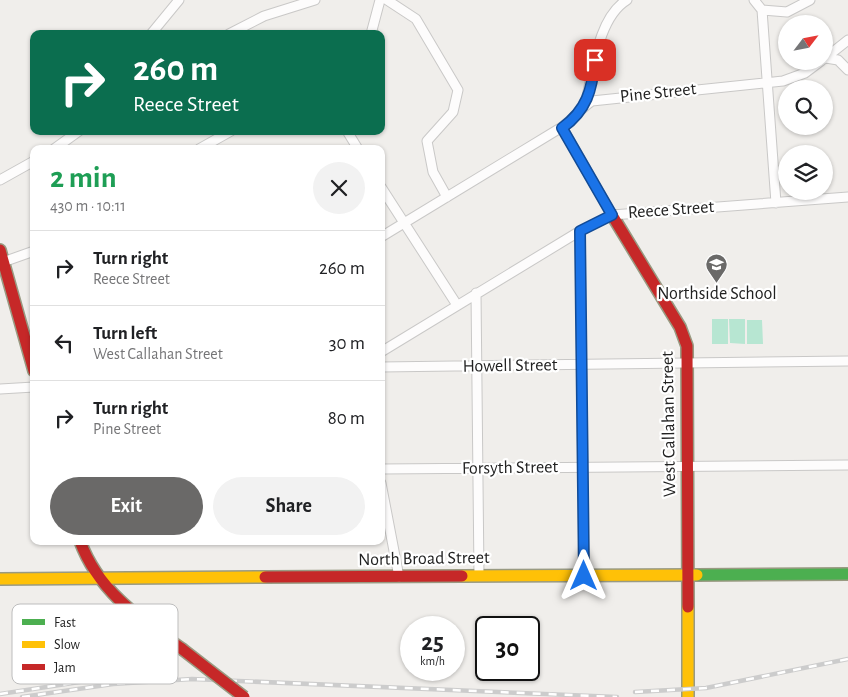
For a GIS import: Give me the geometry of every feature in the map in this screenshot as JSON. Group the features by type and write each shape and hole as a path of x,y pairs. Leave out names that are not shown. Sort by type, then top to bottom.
{"street":[{"path":"154,30 179,0"},
{"path":"237,30 264,16 315,0"},
{"path":"373,30 380,0"},
{"path":"387,0 416,19 458,90 453,112 428,141 433,172 447,197"},
{"path":"385,235 576,118 585,105 594,71 596,48 617,6 627,0"},
{"path":"754,0 762,10 769,82 776,203"},
{"path":"762,10 788,12 810,0"},
{"name":"Pine Street","path":"833,52 848,40"},
{"path":"833,60 838,60 848,70"},
{"name":"Pine Street","path":"585,105 602,100 769,82 797,77 808,70"},
{"name":"West Callahan Street","path":"562,128 680,328 687,346 688,697"},
{"path":"60,145 74,135"},
{"path":"206,145 224,135"},
{"path":"0,180 30,163"},
{"path":"385,193 457,305"},
{"name":"Reece Street","path":"385,350 580,231 612,215 848,197"},
{"path":"580,231 584,576"},
{"path":"0,250 30,356"},
{"path":"4,262 30,252"},
{"path":"476,293 479,576"},
{"name":"Howell Street","path":"385,367 848,361"},
{"path":"0,389 30,387"},
{"name":"Forsyth Street","path":"385,469 848,465"},
{"path":"385,504 399,577"},
{"path":"81,545 85,559 99,579 122,604"},
{"name":"North Broad Street","path":"0,579 848,574"},
{"path":"178,646 244,697"}],"green space":[{"path":"712,319 728,319 728,344 712,344"},
{"path":"729,319 745,319 745,344 730,343"},
{"path":"747,320 762,320 763,344 747,344"}],"railway":[{"path":"635,692 706,688 848,659"},
{"path":"178,680 617,697"},
{"path":"0,694 66,684"},
{"path":"22,697 113,684"}],"traffic: fast":[{"path":"697,575 848,574"}],"traffic: slow":[{"path":"462,576 697,575"},
{"path":"0,579 265,577"},
{"path":"688,607 688,697"}],"traffic: jam":[{"path":"612,215 680,327 687,346 688,607"},
{"path":"0,250 30,357"},
{"path":"82,545 98,575 124,604"},
{"path":"265,577 462,576"},
{"path":"178,646 182,649"},
{"path":"182,649 244,697"}],"place":[{"name":"Northside School","path":"717,283"}],"route":[{"path":"584,576 580,231 612,215 562,128 576,118 585,105 595,60"}]}
